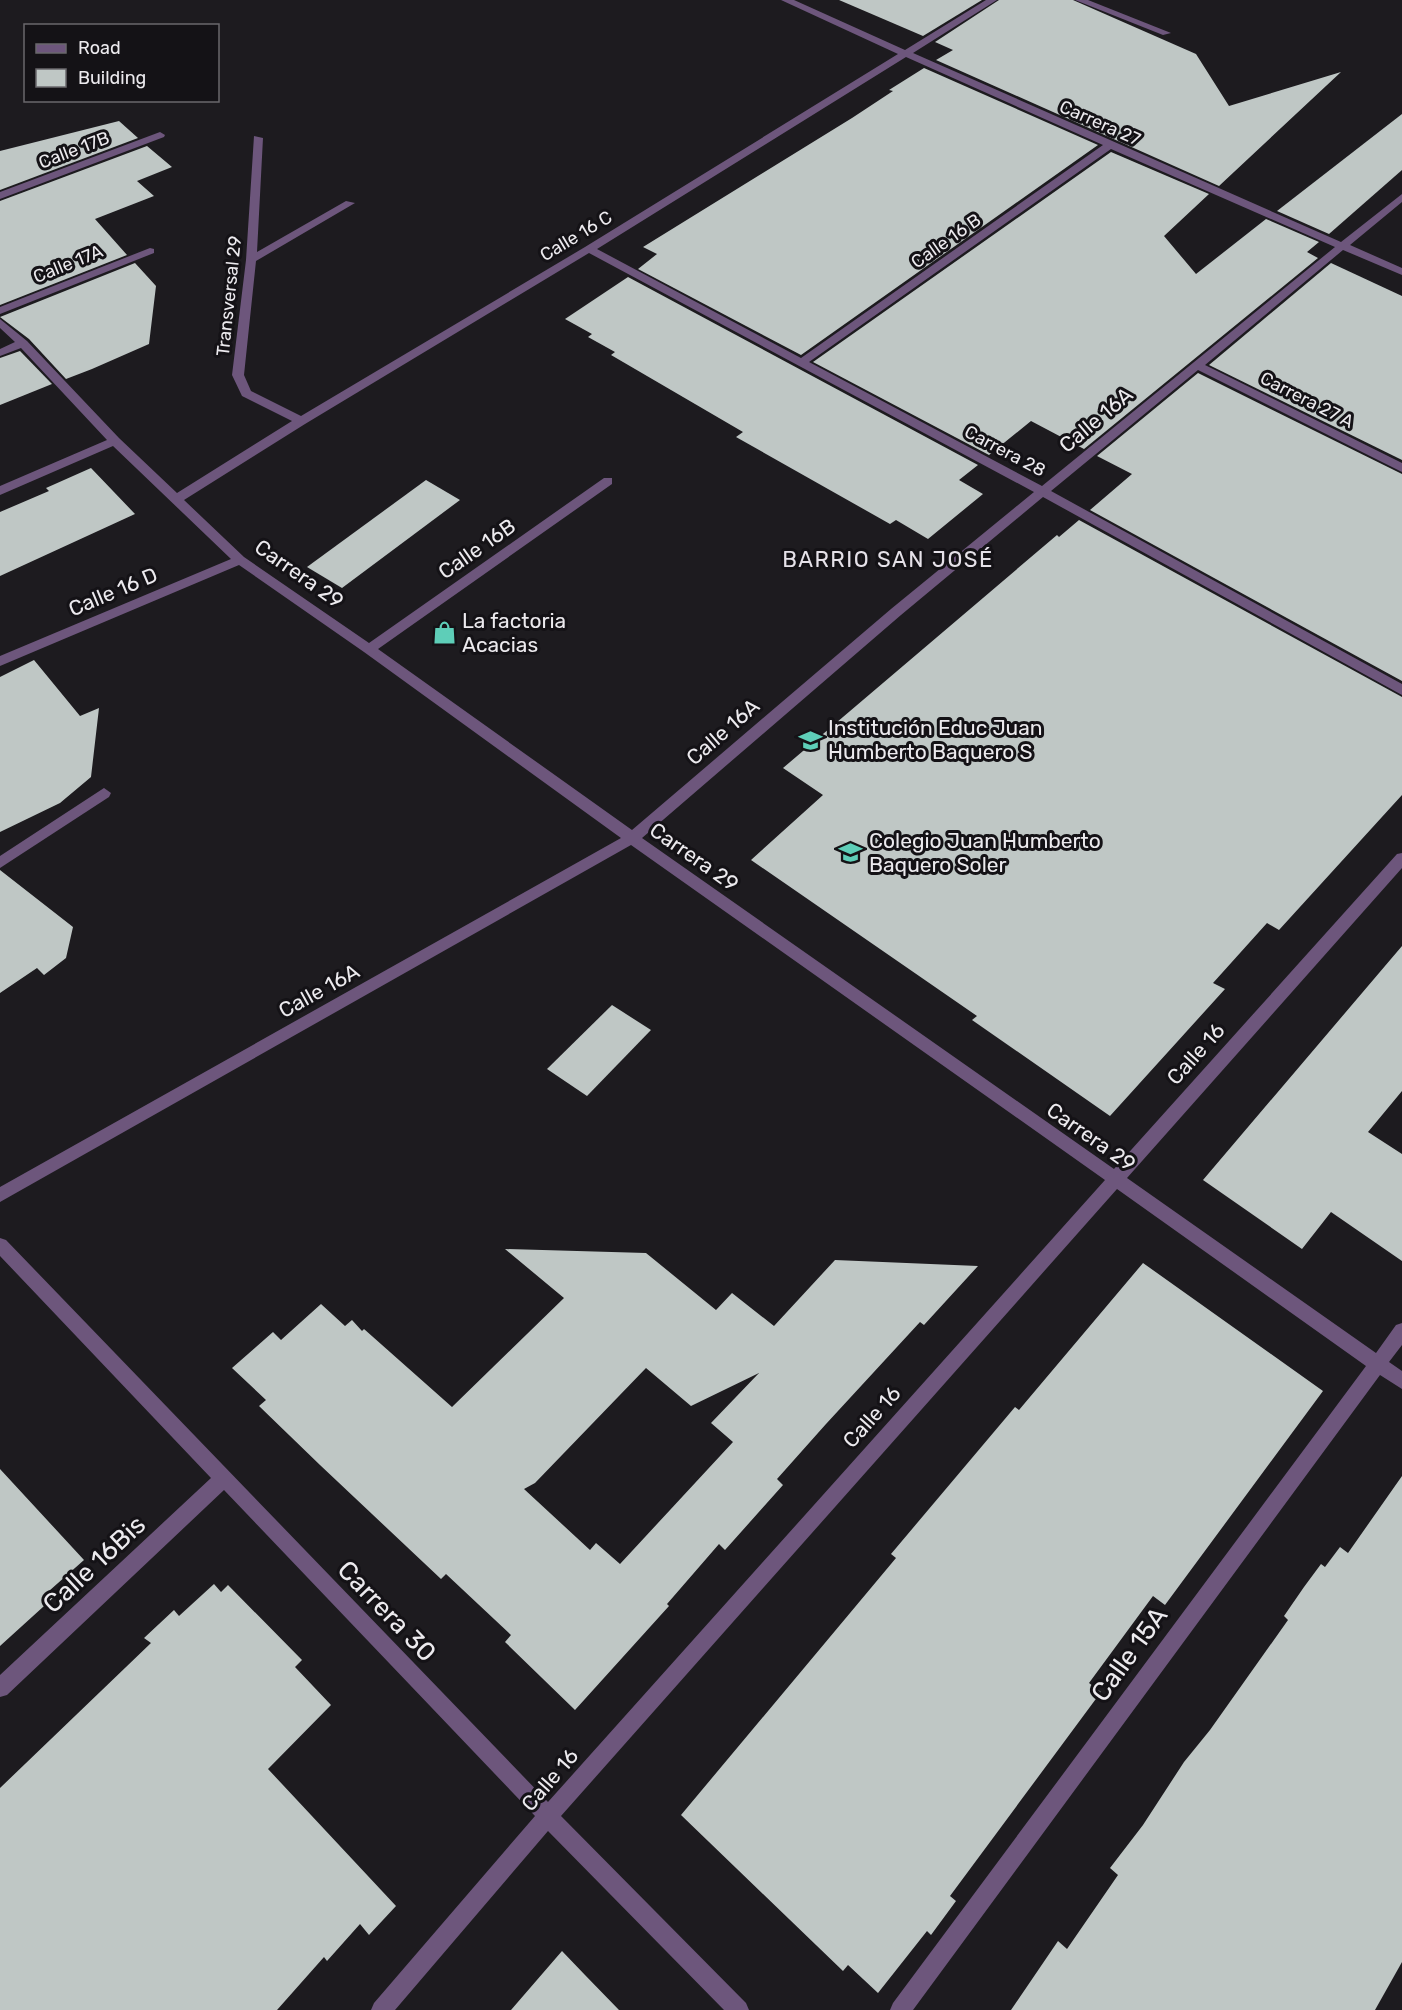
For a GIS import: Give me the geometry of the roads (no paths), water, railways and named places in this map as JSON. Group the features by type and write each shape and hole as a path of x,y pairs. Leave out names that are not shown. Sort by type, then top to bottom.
{"street":[{"name":"Carrera 27","path":"786,0 1110,146 1402,272"},
{"name":"Calle 16 C","path":"176,499 301,421 589,249 992,0"},
{"path":"1080,0 1166,33"},
{"name":"Calle 17B","path":"0,196 160,135"},
{"name":"Transversal 29","path":"258,138 251,260 238,375 246,393 301,421"},
{"name":"Calle 16 B","path":"801,363 1110,146"},
{"name":"Calle 16A","path":"0,1195 632,838 896,612 1402,197"},
{"path":"251,260 350,203"},
{"name":"Carrera 28","path":"589,249 1043,492 1402,690"},
{"name":"Calle 17A","path":"0,310 150,251"},
{"name":"Carrera 29","path":"0,322 23,343 115,441 240,560 1402,1381"},
{"path":"0,353 23,343"},
{"name":"Carrera 27 A","path":"1196,365 1402,468"},
{"path":"0,491 115,441"},
{"name":"Calle 16B","path":"369,649 608,481"},
{"name":"Calle 16 D","path":"0,661 240,560"},
{"path":"0,863 104,793"},
{"name":"Calle 16","path":"381,2010 548,1815 1402,858"},
{"name":"Carrera 30","path":"0,1245 548,1815 739,2010"},
{"name":"Calle 15A","path":"900,2010 1402,1330"},
{"name":"Calle 16Bis","path":"0,1688 224,1478"}],"place":[{"name":"La factoria Acacias","path":"444,633"},
{"name":"Institución Educ Juan Humberto Baquero S","path":"810,740"},
{"name":"Colegio Juan Humberto Baquero Soler","path":"851,853"}],"district":[{"name":"BARRIO SAN JOSÉ","path":"888,559"}]}
